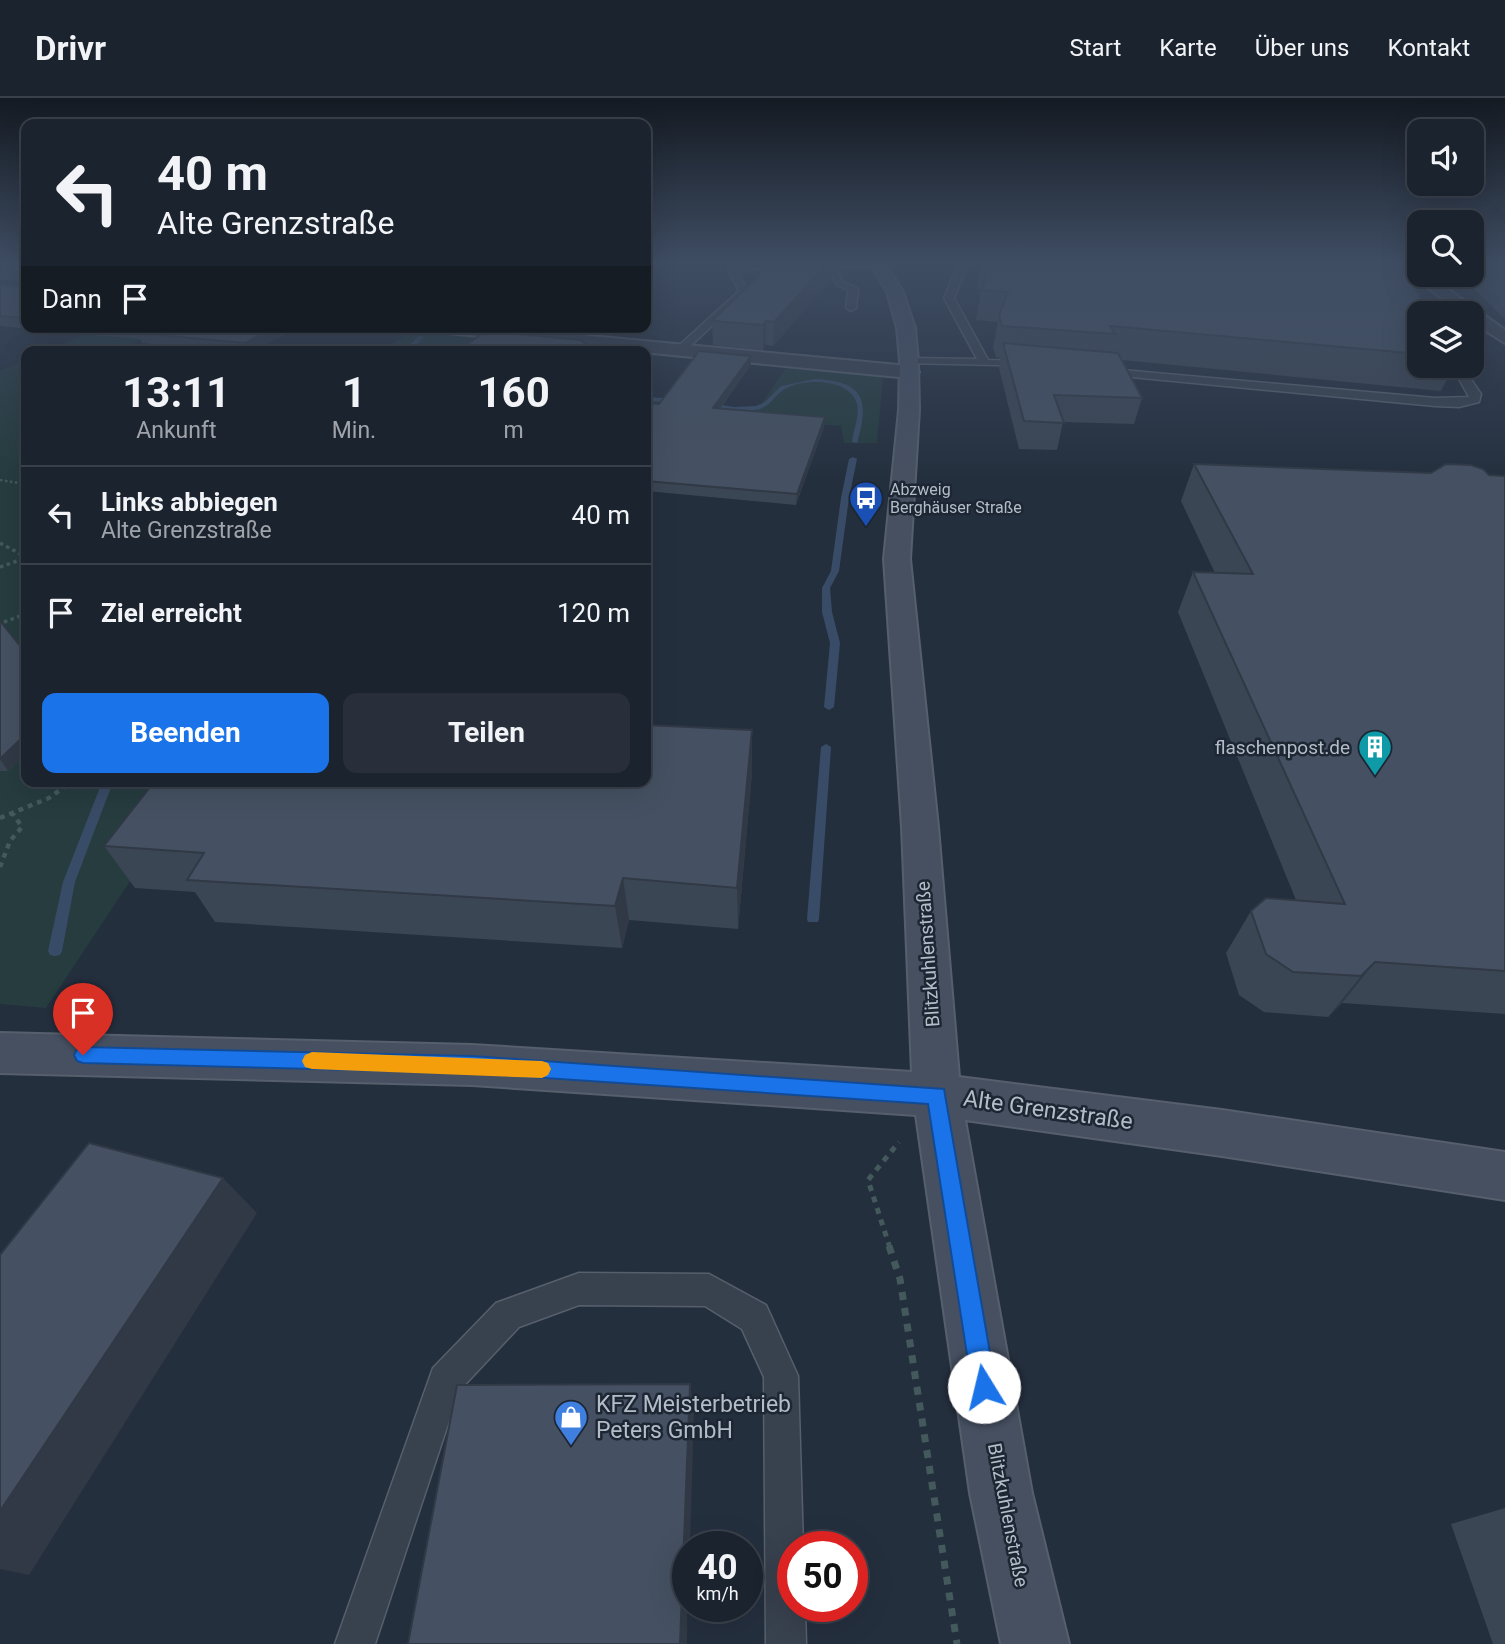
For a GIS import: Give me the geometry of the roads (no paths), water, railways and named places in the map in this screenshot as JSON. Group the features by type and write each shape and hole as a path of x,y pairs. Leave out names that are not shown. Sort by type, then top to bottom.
{"main road":[{"name":"Blitzkuhlenstraße","path":"907,335 909,367 906,453 897,559 920,827 937,1095 1001,1493 1035,1644"},
{"name":"Alte Grenzstraße","path":"0,1053 472,1065 937,1095 1222,1133 1505,1176"}],"street":[{"path":"549,335 638,346"},
{"path":"651,348 909,367"}],"lane":[{"path":"679,351 696,335"},
{"path":"969,335 984,363"},
{"path":"909,367 984,363 1043,365"},
{"path":"1082,369 1459,403 1475,399 1475,394 1465,378"},
{"path":"355,1644 445,1380 508,1315 579,1289 709,1290 754,1317 781,1376 786,1644"}],"waterway":[{"path":"412,346 421,337"},
{"path":"704,404 750,409 764,405 783,387 803,382 827,381 848,388 856,395 861,408 855,442"},
{"path":"651,399 679,401"},
{"path":"829,707 835,643 827,612 826,588 835,571 853,459"},
{"path":"813,919 826,747"},
{"path":"55,951 69,882 106,787"}],"place":[{"name":"Abzweig Berghäuser Straße","path":"866,528"},
{"name":"flaschenpost.de","path":"1375,777"},
{"name":"KFZ Meisterbetrieb Peters GmbH","path":"571,1447"}]}
